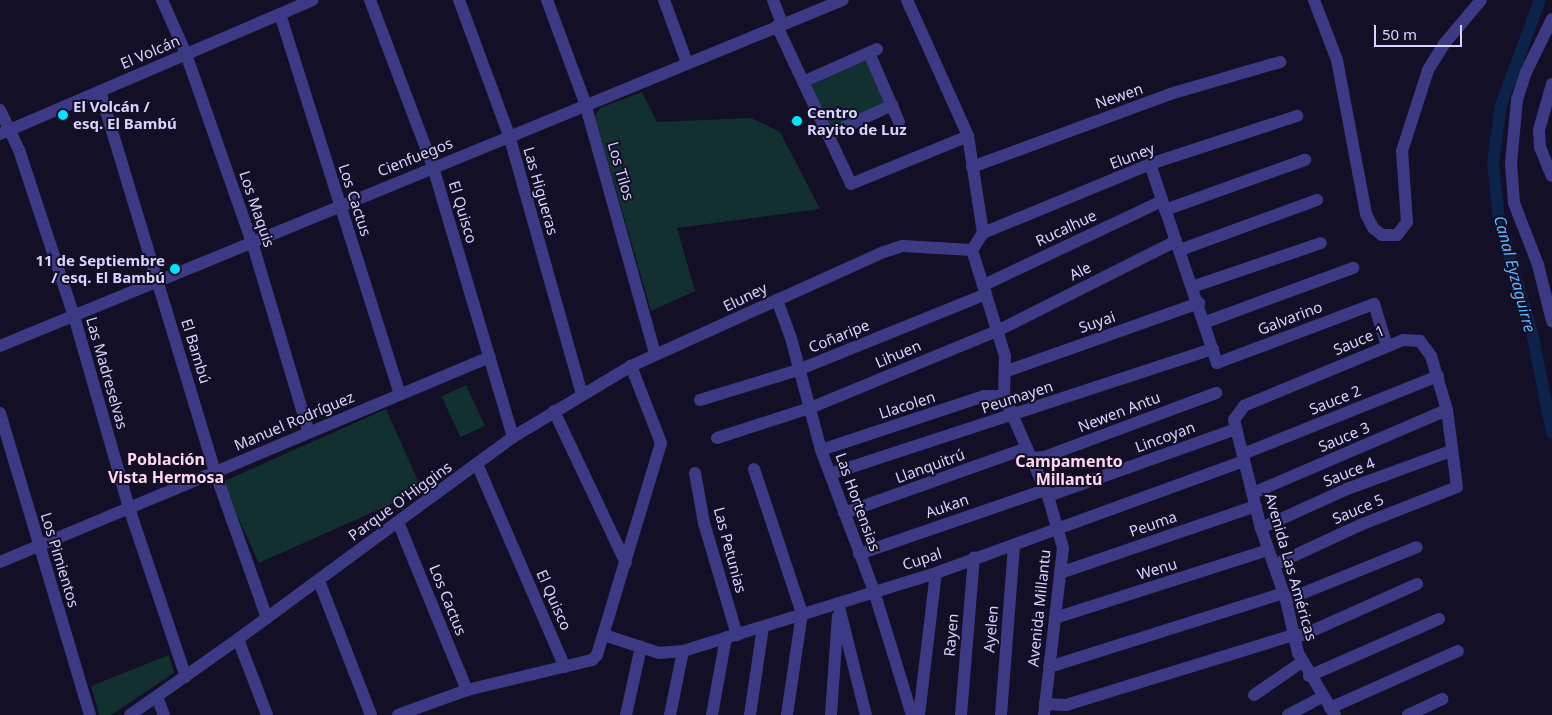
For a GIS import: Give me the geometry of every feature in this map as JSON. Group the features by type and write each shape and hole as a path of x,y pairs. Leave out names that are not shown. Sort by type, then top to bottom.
{"street":[{"name":"Los Maquis","path":"162,0 186,54 252,242 309,433"},
{"name":"El Volcán","path":"5,132 313,0"},
{"name":"El Quisco","path":"370,0 433,167 514,437"},
{"name":"Las Higueras","path":"459,0 508,135 582,394"},
{"name":"Los Tilos","path":"547,0 585,104 655,353"},
{"path":"664,0 687,62"},
{"path":"773,0 779,26 803,82 852,184 968,136"},
{"name":"Cienfuegos","path":"0,346 508,135 843,0"},
{"path":"908,0 968,136 983,233 972,250"},
{"path":"1314,0 1337,60 1366,214 1373,228 1382,235 1397,235 1407,222 1402,151 1428,70 1444,44 1481,0"},
{"name":"Los Cactus","path":"280,14 400,395"},
{"path":"1552,19 1526,72 1517,100 1511,142 1514,203 1538,265 1550,303 1552,321"},
{"path":"803,82 873,51 899,122"},
{"name":"Newen","path":"972,167 1170,94 1280,62"},
{"path":"1552,84 1539,130 1540,147 1552,176"},
{"name":"El Bambú","path":"100,91 215,472 267,618"},
{"path":"828,135 892,106"},
{"name":"Las Madreselvas","path":"0,110 5,132 74,316 129,508 186,677"},
{"name":"Eluney","path":"983,233 1150,164 1296,116"},
{"name":"Rucalhue","path":"985,289 1164,206 1305,160"},
{"path":"1150,164 1214,349"},
{"name":"Ale","path":"998,330 1178,246 1317,200"},
{"path":"1192,287 1321,243"},
{"name":"Eluney","path":"702,331 723,326 777,300 902,246 972,250"},
{"name":"Avenida Millantu","path":"972,250 998,330 1007,371 1004,396 1046,493 1059,529 1063,548 1045,709"},
{"path":"1206,322 1353,268"},
{"name":"Coñaripe","path":"700,400 798,370 985,289"},
{"name":"Las Hortensias","path":"777,300 791,338 798,370 821,450 874,591 912,715"},
{"name":"Suyai","path":"1007,371 1199,303"},
{"name":"Galvarino","path":"1214,349 1217,363 1374,304 1387,346"},
{"name":"Lihuen","path":"717,438 810,408 998,330"},
{"name":"Parque O'Higgins","path":"130,715 186,677 514,437 554,410 655,353 702,331"},
{"name":"Sauce 1","path":"1235,425 1244,406 1403,340 1420,341 1431,356 1447,410 1457,487"},
{"name":"Peumayen","path":"830,474 1214,349"},
{"name":"Manuel Rodríguez","path":"0,562 490,358"},
{"path":"398,715 467,690 592,660 604,636 661,440 631,366"},
{"name":"Sauce 2","path":"1244,457 1438,376"},
{"name":"Newen Antu","path":"1030,453 1044,457 1216,393"},
{"name":"Llacolen","path":"821,450 984,396 1004,396"},
{"path":"554,410 626,564"},
{"name":"Sauce 3","path":"1254,499 1447,410"},
{"name":"Los Pimientos","path":"0,413 38,546 90,715"},
{"name":"Avenida Las Américas","path":"1235,425 1261,528 1285,596 1293,635 1302,662 1332,711"},
{"name":"Lincoyan","path":"1046,493 1235,425"},
{"name":"Sauce 4","path":"1261,528 1347,489 1451,451"},
{"name":"Llanquitrú","path":"844,513 1030,453"},
{"name":"Cupal","path":"604,636 659,653 682,651 936,573 1059,529 1244,457"},
{"name":"El Quisco","path":"477,464 565,667"},
{"path":"754,469 802,613 787,715"},
{"name":"Las Petunias","path":"695,473 704,523 732,636"},
{"name":"Sauce 5","path":"1274,565 1360,525 1457,487"},
{"name":"Aukan","path":"859,554 1046,493"},
{"name":"Peuma","path":"1060,573 1254,499"},
{"name":"Los Cactus","path":"398,522 467,690"},
{"name":"Ayelen","path":"1001,715 1014,545"},
{"path":"1049,667 1285,596 1417,547"},
{"name":"Wenu","path":"1055,618 1268,550"},
{"name":"Rayen","path":"961,715 974,558"},
{"path":"919,715 936,573"},
{"path":"319,581 371,715"},
{"path":"1045,709 1066,705 1293,635 1303,635 1417,584"},
{"path":"830,715 838,603"},
{"path":"838,603 866,715"},
{"path":"1309,676 1439,619"},
{"path":"750,715 763,627"},
{"path":"712,715 732,636"},
{"path":"238,639 267,715"},
{"path":"626,715 641,647"},
{"path":"670,715 682,651"},
{"path":"1332,711 1458,651"},
{"path":"1254,695 1302,662"},
{"path":"157,696 164,715"},
{"path":"1288,715 1323,696"},
{"path":"1408,715 1443,699"}],"green space":[{"path":"866,61 885,103 830,127 811,85"},
{"path":"642,92 657,122 751,118 780,132 820,209 677,228 695,291 651,311 595,116 600,108"},
{"path":"466,385 485,426 461,437 442,396"},
{"path":"386,409 422,490 259,563 222,482"},
{"path":"169,655 174,673 111,715 99,715 91,686"}],"waterway":[{"name":"Canal Eyzaguirre","path":"1540,0 1501,105 1493,162 1499,221 1532,332 1552,433"}],"place":[{"name":"El Volcán / esq. El Bambú","path":"63,115"},
{"name":"Centro Rayito de Luz","path":"797,121"},
{"name":"11 de Septiembre / esq. El Bambú","path":"175,269"}],"district":[{"name":"Población Vista Hermosa","path":"166,468"},
{"name":"Campamento Millantú","path":"1069,470"}]}
